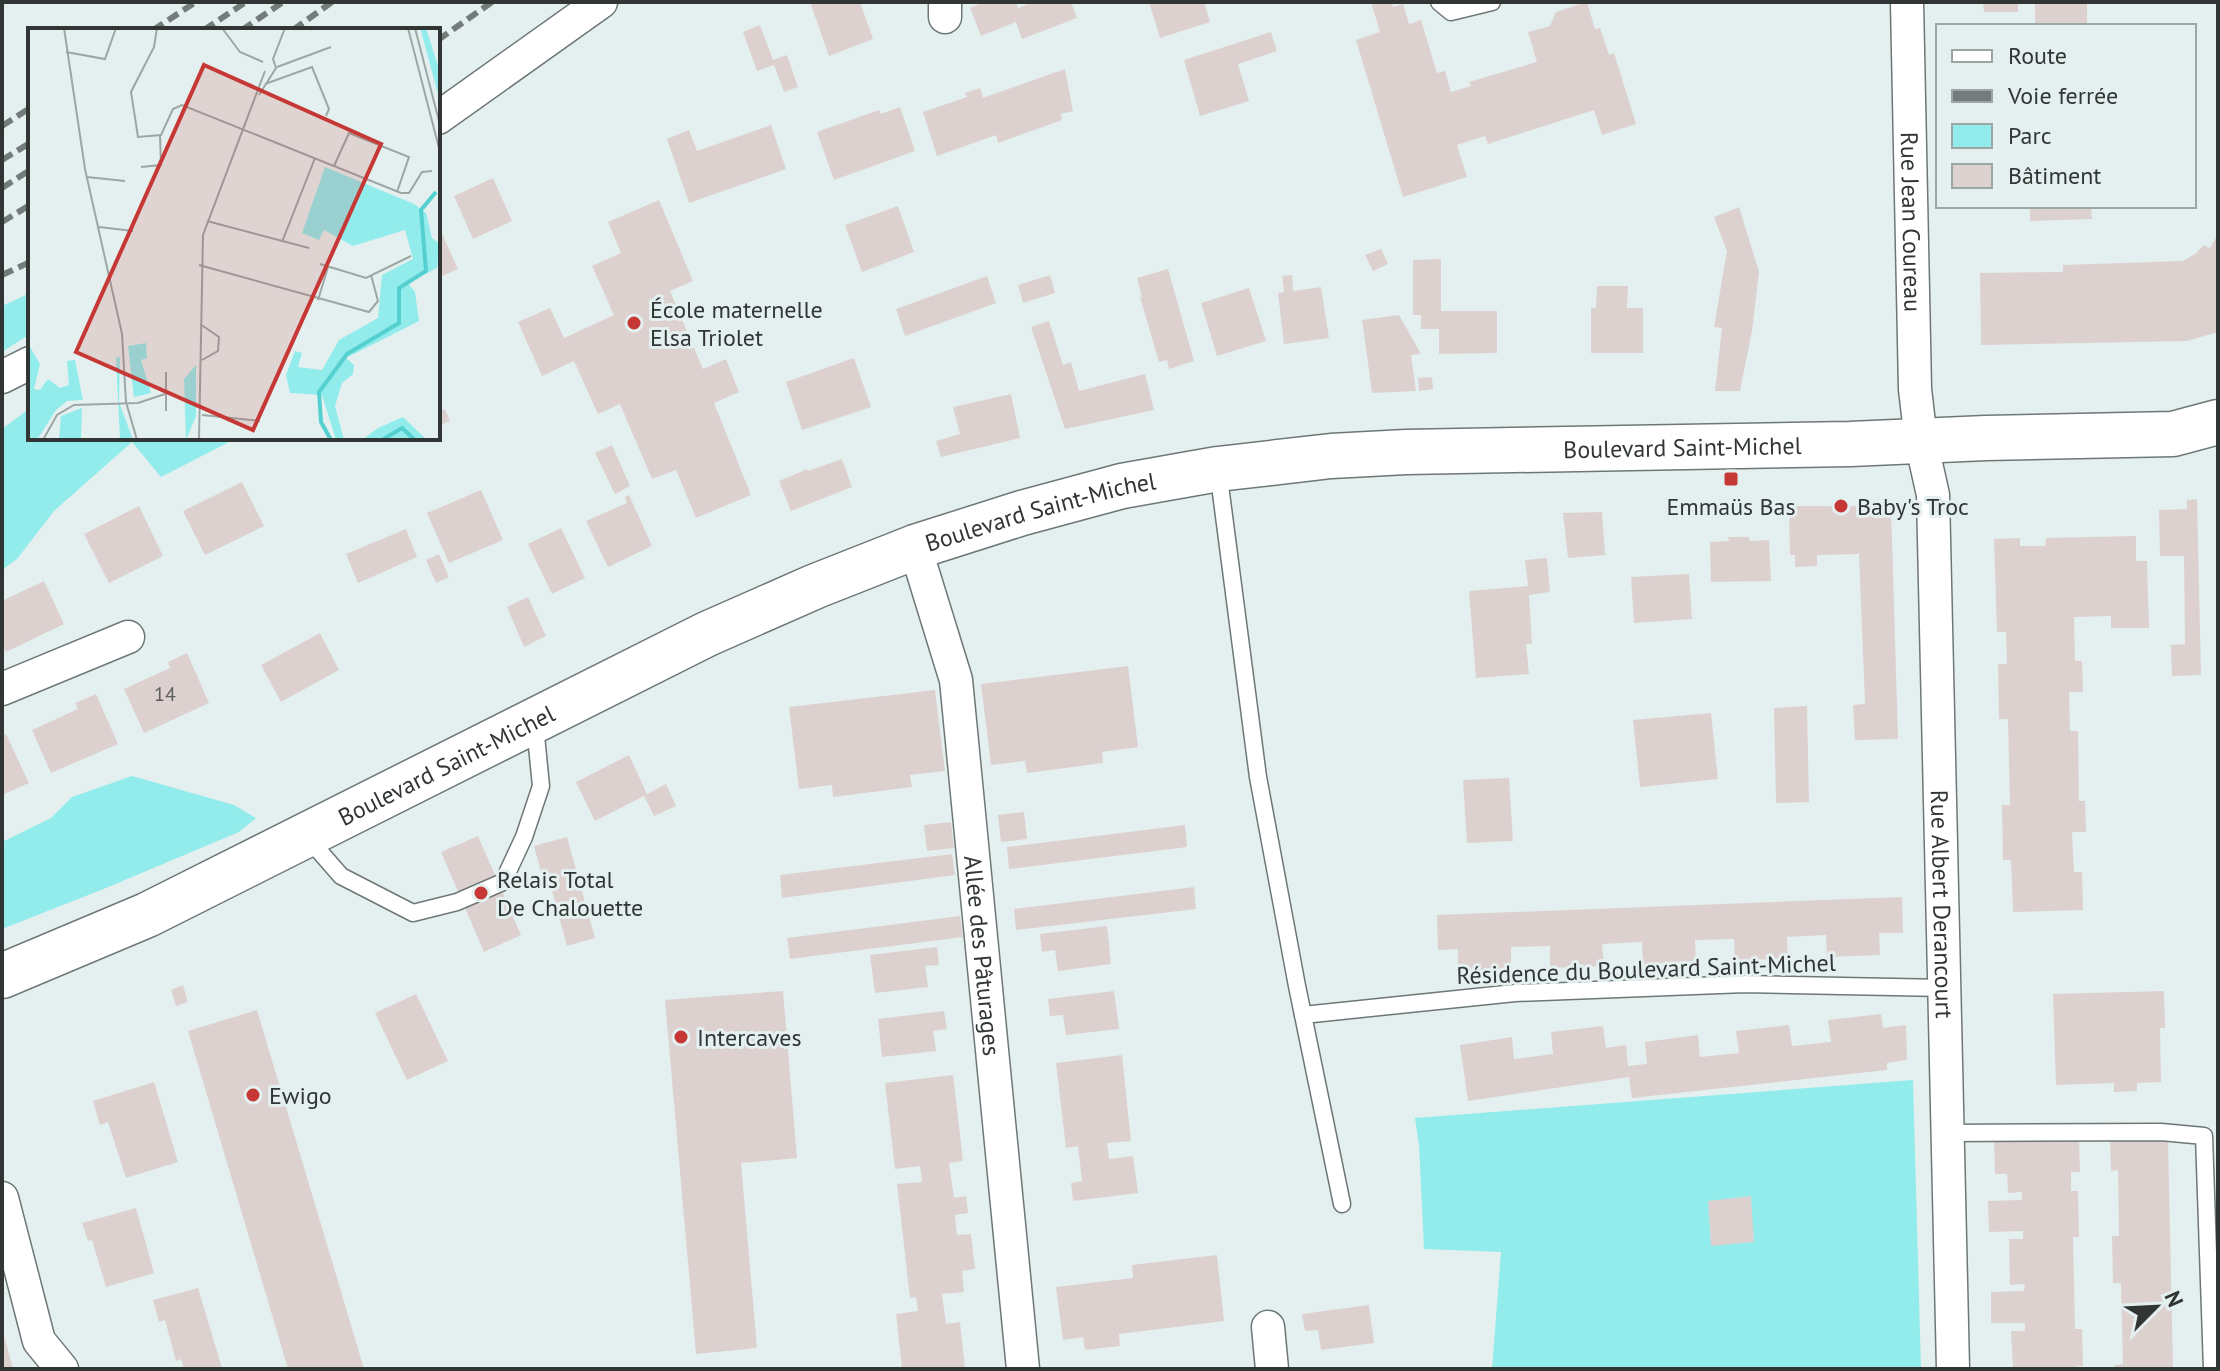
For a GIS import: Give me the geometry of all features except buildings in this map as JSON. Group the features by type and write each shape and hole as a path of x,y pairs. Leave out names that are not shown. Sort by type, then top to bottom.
{"main road":[{"name":"Boulevard Saint-Michel","path":"2,976 147,915 534,719 707,634 816,586 915,547 1122,486 1218,469 1331,456 2173,434 2218,422"},
{"name":"Boulevard Saint-Michel","path":"2173,434 2218,448"}],"street":[{"path":"440,117 601,2"},
{"name":"Rue Jean Coureau","path":"1907,2 1915,389 1921,441"},
{"path":"2,377 28,364"},
{"name":"Rue Albert Derancourt","path":"1921,441 1933,495 1953,1369"},
{"name":"Allée des Pâturages","path":"915,547 956,680 1023,1369"},
{"path":"2,689 128,637"},
{"path":"2,1198 39,1341 62,1369"},
{"path":"1268,1327 1272,1369"}],"lane":[{"path":"1439,2 1451,12 1492,2"},
{"path":"1218,469 1258,777 1342,1204"},
{"path":"306,835 341,876 413,913 457,902 503,882 524,837 541,786 534,719"},
{"name":"Résidence du Boulevard Saint-Michel","path":"1303,1015 1515,993 1745,984 1944,988"},
{"path":"1947,1133 2161,1132 2204,1136 2212,1369"}],"green space":[{"path":"28,294 28,335 2,352 2,306"},
{"path":"28,410 28,440 233,440 161,477 132,442 54,511 17,559 2,570 2,429"},
{"path":"132,776 234,805 256,818 239,832 2,929 2,842 51,818 72,797"},
{"path":"1913,1080 1921,1369 1492,1369 1501,1252 1424,1249 1415,1118"}],"railway":[{"path":"156,28 196,2"},
{"path":"207,28 246,2"},
{"path":"245,28 283,2"},
{"path":"296,28 332,2"},
{"path":"440,39 492,2"},
{"path":"2,126 28,109"},
{"path":"2,160 28,144"},
{"path":"2,188 28,171"},
{"path":"2,222 28,206"},
{"path":"2,275 28,263"}],"place":[{"name":"École maternelle Elsa Triolet","path":"634,323"},
{"name":"Emmaüs Bas","path":"1731,479"},
{"name":"Baby's Troc","path":"1841,506"},
{"name":"Relais Total De Chalouette","path":"481,893"},
{"name":"Intercaves","path":"681,1037"},
{"name":"Ewigo","path":"253,1095"}]}
